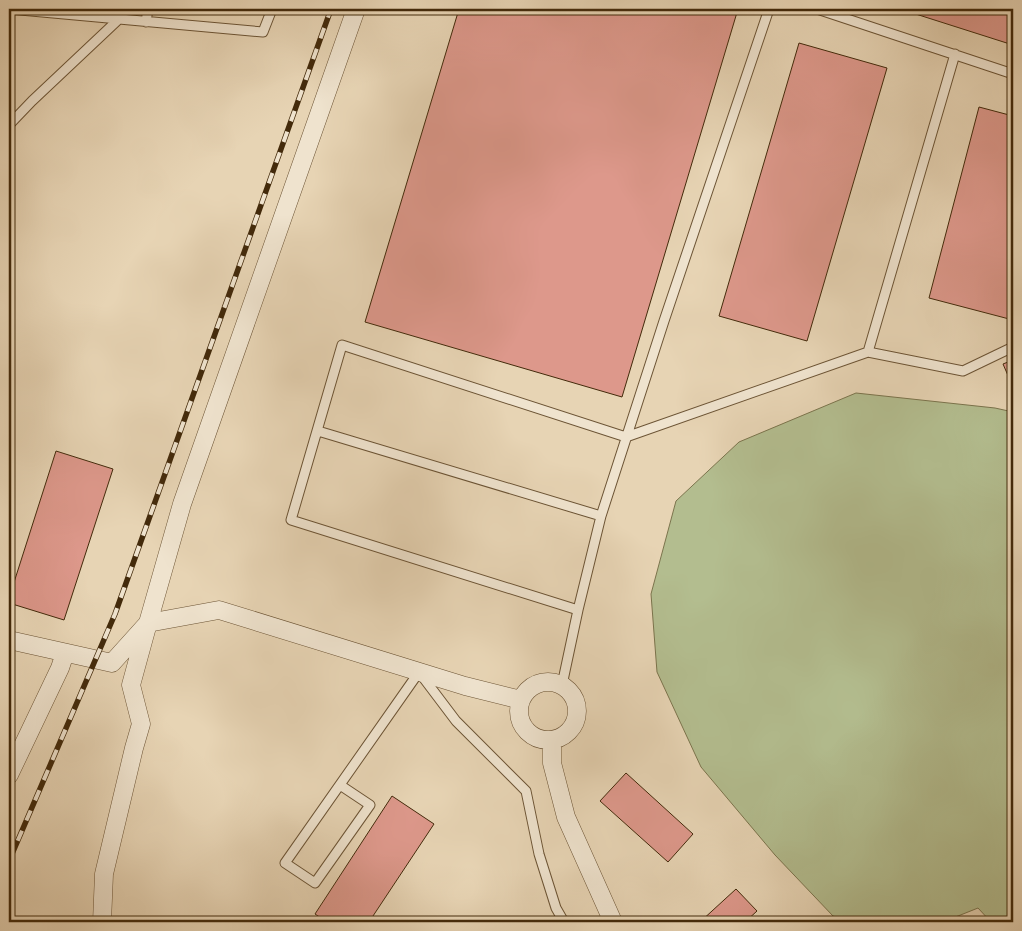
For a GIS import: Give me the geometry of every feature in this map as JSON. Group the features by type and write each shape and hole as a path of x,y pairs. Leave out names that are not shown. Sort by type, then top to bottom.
{"street":[{"path":"102,922 104,874 141,724 131,685 148,623 182,504 356,9"},
{"path":"9,640 112,664 148,623 220,610 465,686 521,700"},
{"path":"9,775 60,668 65,653"},
{"path":"550,682 562,685 571,693 576,704 577,716 572,727 564,736 552,740 540,739 529,733 522,724 519,712 521,700 528,690 538,684 550,682"},
{"path":"552,740 552,763 566,817 613,922"}],"lane":[{"path":"9,9 263,32 272,9"},
{"path":"146,22 148,9"},
{"path":"562,685 601,516 769,9"},
{"path":"817,9 1013,74"},
{"path":"9,125 119,19"},
{"path":"868,352 955,54"},
{"path":"578,610 291,520 342,345 626,436 868,352 963,370 1013,347"},
{"path":"318,431 601,516"},
{"path":"340,785 370,806 315,884 285,863 419,672 456,722 526,791 539,854 556,908 564,922"}],"green space":[{"path":"856,393 995,408 1013,412 1013,922 991,922 978,908 943,922 854,922 833,916 775,855 701,767 657,672 651,594 676,501 739,442"}],"building":[{"path":"459,9 738,9 622,397 365,322"},
{"path":"900,9 1013,9 1013,45"},
{"path":"799,43 887,68 807,341 719,316"},
{"path":"979,107 1013,116 1013,320 929,298"},
{"path":"1013,360 1013,387 1003,364"},
{"path":"56,451 113,469 64,620 9,603"},
{"path":"626,773 693,834 668,862 600,801"},
{"path":"392,796 434,824 369,922 327,922 315,914"},
{"path":"736,889 757,911 745,922 700,922"}],"railway":[{"path":"9,861 115,614 331,9"}]}
